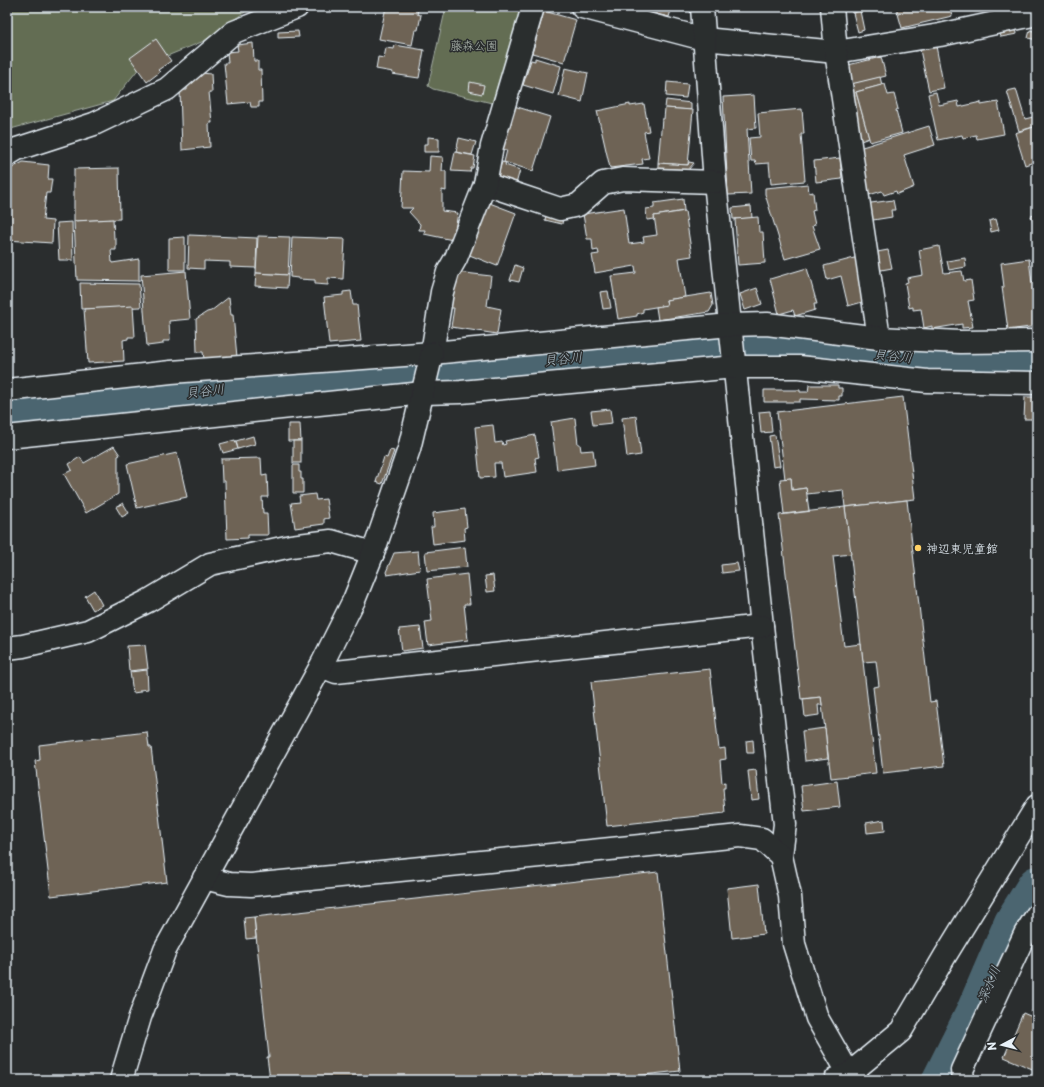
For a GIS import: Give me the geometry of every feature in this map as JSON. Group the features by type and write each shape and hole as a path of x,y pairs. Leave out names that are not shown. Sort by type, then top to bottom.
{"street":[{"path":"7,155 17,149 94,124 167,89 234,32 297,7"},
{"path":"121,1080 140,1017 164,950 321,666 354,600 373,553 409,449 432,354 442,292 448,272 456,258 485,184 492,146 533,7"},
{"path":"582,7 704,39 836,52 940,35 1037,14"},
{"path":"702,7 715,182 762,626 785,824 781,856 790,896 796,952 817,1018 846,1078 901,1031 1037,806"},
{"path":"832,7 836,52 879,338"},
{"path":"485,184 560,209 578,204 603,183 623,179 715,182"},
{"path":"7,390 171,372 432,354 730,325 767,324 879,338 960,342 1037,340"},
{"path":"7,437 423,393 461,392 735,366 799,367 927,381 1037,383"},
{"path":"7,648 23,646 88,631 148,601 210,564 291,546 331,541 373,553"},
{"path":"321,666 336,672 762,626"},
{"path":"204,878 229,884 251,885 740,836 762,839 781,856"},
{"path":"963,1080 962,1070 1025,934 1037,915"}],"green space":[{"path":"7,7 252,7 204,41 140,67 113,101 7,130"},
{"name":"藤森公園","path":"446,7 516,7 521,15 492,103 433,89 428,86"}],"building":[{"path":"386,7 419,7 417,14 421,15 418,30 415,30 412,45 379,39"},
{"path":"672,7 669,17 632,8"},
{"path":"851,7 883,7 852,13"},
{"path":"896,7 949,7 952,16 902,28"},
{"path":"544,11 576,20 564,62 532,53"},
{"path":"860,11 864,30 858,32 853,13"},
{"path":"1016,27 1017,34 1001,37 999,30"},
{"path":"1030,30 1037,32 1037,40 1028,38"},
{"path":"298,31 299,37 278,38 278,32"},
{"path":"156,39 171,61 158,70 160,72 147,82 130,58"},
{"path":"253,43 254,61 258,61 258,70 261,70 262,102 259,102 259,107 251,107 250,102 228,104 224,63 228,63 227,52 238,51 237,45"},
{"path":"395,45 424,50 419,78 392,74 393,72 376,69 378,57 384,58 386,48 394,49"},
{"path":"936,46 944,88 929,91 920,50"},
{"path":"881,57 886,76 853,84 848,65"},
{"path":"535,58 561,66 553,94 523,85 531,60 535,61"},
{"path":"565,68 588,73 582,102 559,96"},
{"path":"202,73 211,74 212,92 209,92 212,123 209,123 210,147 182,150 180,90 187,90 187,84"},
{"path":"880,77 882,85 856,92 869,138 858,142 851,84"},
{"path":"470,82 484,85 482,94 469,91"},
{"path":"667,82 688,84 686,98 666,96"},
{"path":"885,84 888,95 894,94 898,109 896,110 902,133 870,142 856,92"},
{"path":"1016,89 1025,119 1037,116 1037,126 1019,131 1007,91"},
{"path":"936,92 939,105 958,101 959,107 981,102 981,105 998,102 1004,134 977,139 976,135 963,138 962,135 938,140 928,94"},
{"path":"754,95 756,128 747,129 751,194 728,195 723,97"},
{"path":"666,100 691,103 691,110 665,108"},
{"path":"630,104 630,106 644,104 649,131 644,132 649,158 642,159 643,164 610,168 597,111"},
{"path":"514,106 550,117 533,171 504,162 507,150 501,149"},
{"path":"665,108 693,110 688,165 658,163 662,119 664,119"},
{"path":"802,109 804,134 801,134 805,181 771,184 769,163 756,164 755,161 751,161 749,138 760,137 758,113"},
{"path":"929,126 935,145 904,155 914,187 897,194 896,191 884,195 882,191 869,195 856,149"},
{"path":"1037,126 1037,161 1025,165 1015,133"},
{"path":"428,137 439,138 439,152 424,152 424,144 428,144"},
{"path":"459,138 476,142 472,155 456,152"},
{"path":"455,152 475,156 473,168 471,168 470,172 451,171"},
{"path":"430,156 443,157 442,171 446,171 446,191 442,190 442,211 458,213 453,240 424,234 425,230 419,230 420,224 409,212 413,208 401,208 403,171 429,172"},
{"path":"840,158 842,179 816,182 814,161"},
{"path":"23,162 49,165 48,179 52,179 50,193 46,193 43,220 53,221 52,243 7,240 7,206 9,199 7,198 7,174 9,174 10,169"},
{"path":"502,162 506,163 505,165 520,170 516,184 497,178"},
{"path":"689,162 694,163 688,170 658,168 658,163 688,165"},
{"path":"119,168 120,219 74,221 74,169"},
{"path":"808,184 809,193 813,192 815,210 812,211 815,225 812,226 820,249 785,259 765,194 765,188"},
{"path":"683,199 684,211 654,216 655,219 647,220 646,209 654,208 654,203"},
{"path":"893,200 895,210 891,210 892,217 867,221 864,204"},
{"path":"487,202 516,213 497,266 467,254"},
{"path":"751,206 752,218 733,219 732,208"},
{"path":"624,208 629,244 644,242 643,237 657,235 654,216 685,211 692,256 679,258 685,297 666,300 667,305 643,309 643,312 637,314 637,316 618,319 611,276 636,273 635,266 595,273 592,255 599,254 598,250 593,251 592,239 587,239 583,214"},
{"path":"546,214 563,218 562,224 545,220"},
{"path":"1037,214 1037,233 1031,216"},
{"path":"758,217 759,232 763,232 765,263 738,265 735,219"},
{"path":"113,219 116,250 111,250 112,263 139,259 139,281 77,280 74,221"},
{"path":"996,219 999,230 991,232 989,221"},
{"path":"72,222 73,260 59,260 57,223"},
{"path":"189,235 257,238 256,268 230,267 230,262 204,261 204,269 188,268"},
{"path":"258,236 290,237 288,275 256,273"},
{"path":"185,237 185,270 169,270 169,238"},
{"path":"292,237 345,239 343,279 328,278 328,285 315,284 315,280 290,277"},
{"path":"939,246 944,273 962,271 964,281 971,280 974,300 968,301 973,327 962,328 962,324 932,329 932,326 924,328 921,309 913,310 913,307 909,308 905,283 908,282 907,278 923,275 919,250"},
{"path":"888,250 892,268 876,271 872,253"},
{"path":"858,257 866,301 848,306 841,276 827,280 824,266"},
{"path":"965,258 966,267 949,270 947,261"},
{"path":"1029,259 1032,283 1037,282 1037,326 1008,330 1002,287 1004,287 1001,263"},
{"path":"515,265 523,268 519,282 510,280"},
{"path":"807,268 817,304 814,304 815,310 795,316 793,310 779,314 770,279"},
{"path":"186,271 190,319 169,321 170,341 163,341 163,344 147,346 141,275"},
{"path":"456,272 491,276 487,306 501,309 497,334 451,327 454,308 451,308"},
{"path":"256,273 288,275 287,288 255,286"},
{"path":"80,283 139,284 141,307 81,309"},
{"path":"757,288 762,304 745,310 740,294"},
{"path":"351,291 353,305 357,305 361,341 329,344 324,297 343,295 343,292"},
{"path":"608,291 611,308 603,309 600,292"},
{"path":"711,293 713,305 709,312 658,320 656,307 667,305 666,300"},
{"path":"229,297 231,315 233,315 237,357 204,359 203,352 197,352 196,319 211,311"},
{"path":"133,306 135,337 128,337 128,339 123,340 124,361 88,363 84,309"},
{"path":"809,385 838,385 838,388 842,388 842,396 839,396 839,400 800,399 800,402 764,402 764,390 800,390 800,392 808,392"},
{"path":"903,397 915,499 845,507 843,490 807,494 806,488 792,490 791,478 785,479 777,412"},
{"path":"1025,397 1037,397 1037,419 1024,419"},
{"path":"610,409 612,423 593,425 591,411"},
{"path":"770,411 772,432 761,433 759,412"},
{"path":"636,416 641,455 627,457 622,418"},
{"path":"575,418 578,444 580,444 581,451 593,450 595,465 557,470 551,422"},
{"path":"288,424 300,424 301,441 288,441"},
{"path":"493,425 495,443 502,442 503,445 506,444 505,441 535,435 539,457 535,458 537,472 503,477 501,463 494,463 495,477 480,478 475,427"},
{"path":"775,435 780,466 773,467 769,436"},
{"path":"253,436 255,444 238,449 236,441"},
{"path":"235,440 238,449 223,453 220,444"},
{"path":"293,441 301,441 301,463 293,463"},
{"path":"114,446 120,455 118,456 118,494 86,513 64,474 72,470 69,464 80,457 84,463"},
{"path":"390,450 394,451 382,484 376,482 384,457 387,458"},
{"path":"177,453 187,497 137,508 127,464"},
{"path":"261,458 262,476 267,475 268,497 262,497 263,513 267,513 268,535 248,535 248,538 227,539 225,481 222,481 221,459"},
{"path":"293,465 299,465 301,479 303,479 303,493 293,493"},
{"path":"791,478 792,490 806,488 809,511 784,514 780,479"},
{"path":"315,494 316,500 326,499 329,518 324,519 324,524 295,528 291,503 300,502 299,496"},
{"path":"907,500 930,702 936,701 944,766 883,773 873,687 879,686 876,661 863,662 845,507"},
{"path":"123,503 129,513 122,517 116,507"},
{"path":"845,507 851,554 833,556 844,646 861,644 876,773 831,778 821,697 801,699 779,515"},
{"path":"465,509 467,527 464,528 465,540 433,544 431,527 434,527 433,513"},
{"path":"465,547 467,567 427,571 425,552"},
{"path":"418,551 420,570 387,575 386,572 394,553"},
{"path":"737,563 739,571 722,573 721,565"},
{"path":"467,574 470,604 464,604 468,640 428,645 425,622 432,621 427,579"},
{"path":"493,575 495,591 487,592 485,576"},
{"path":"94,590 102,605 93,610 85,596"},
{"path":"420,627 423,648 402,651 399,629"},
{"path":"145,645 148,669 129,671 127,646"},
{"path":"710,669 719,749 725,748 726,759 720,760 722,783 725,782 725,788 723,788 725,813 607,826 591,682"},
{"path":"147,670 148,689 133,693 130,672"},
{"path":"821,697 822,705 818,705 819,715 805,717 803,699"},
{"path":"825,728 828,758 805,761 802,731"},
{"path":"147,732 149,747 151,747 167,882 51,896 35,761 40,760 39,745"},
{"path":"753,740 754,753 747,753 746,741"},
{"path":"756,770 759,799 751,800 748,771"},
{"path":"837,781 840,807 804,811 801,786"},
{"path":"884,820 885,831 867,833 866,823"},
{"path":"658,872 680,1071 596,1080 270,1080 267,1057 269,1057 254,917"},
{"path":"759,884 764,934 732,938 727,888"},
{"path":"254,917 256,938 246,939 244,918"},
{"path":"1037,1001 1037,1016 1031,1013"},
{"path":"1023,1013 1037,1019 1037,1028 1033,1036 1037,1038 1037,1046 1035,1051 1037,1051 1037,1071 1004,1057"}],"waterway":[{"name":"貝谷川","path":"749,340 969,362 1037,358"},
{"name":"貝谷川","path":"442,371 709,342"},
{"name":"貝谷川","path":"7,414 277,381 404,375"},
{"name":"深水川","path":"942,1080 975,1014 1014,923 1037,886"}],"place":[{"name":"神辺東児童館","path":"918,548"}]}
